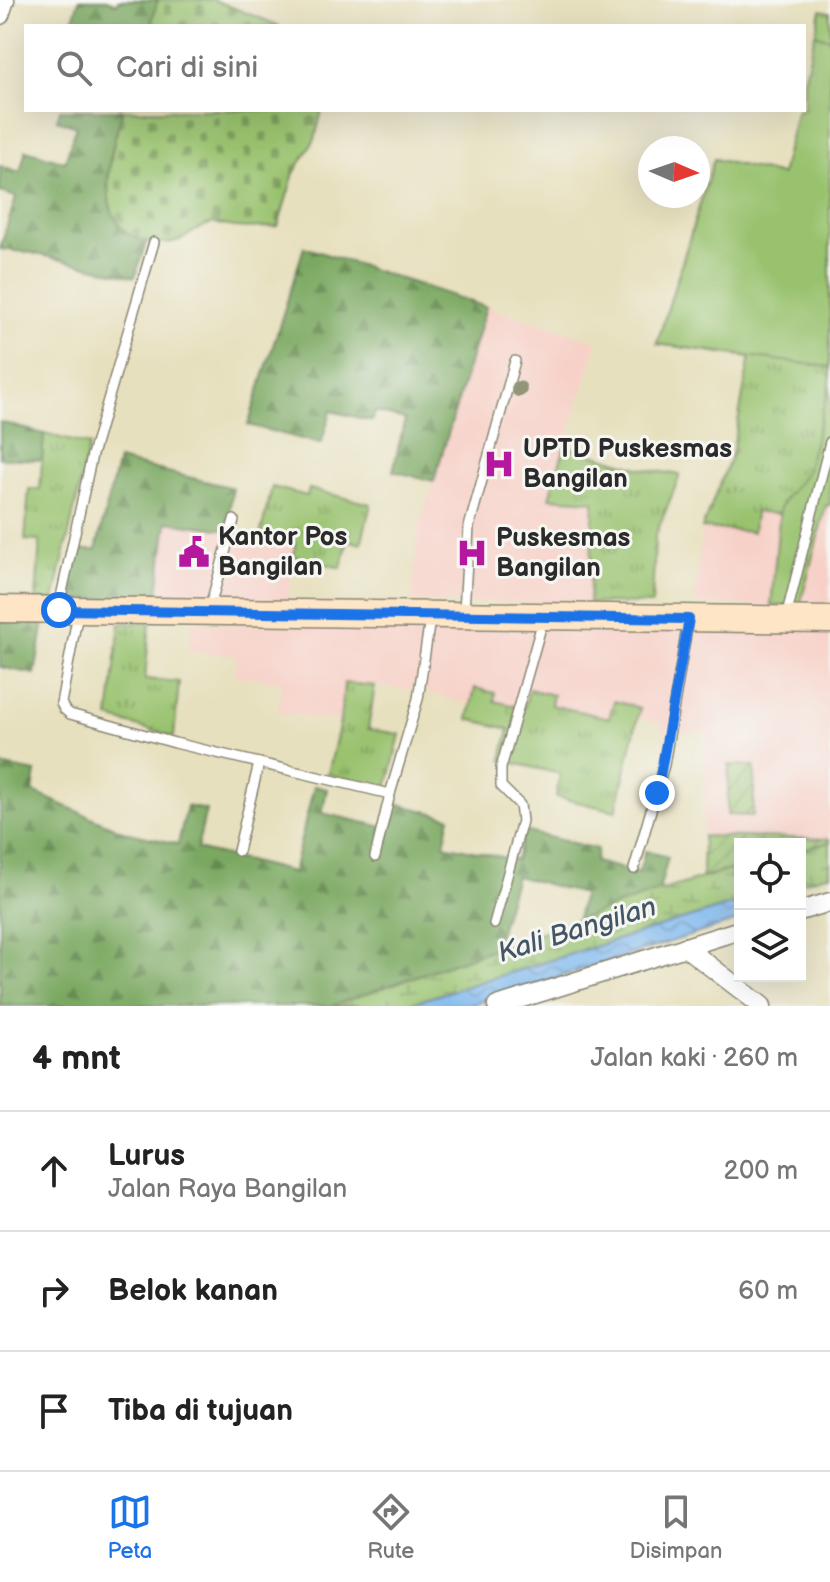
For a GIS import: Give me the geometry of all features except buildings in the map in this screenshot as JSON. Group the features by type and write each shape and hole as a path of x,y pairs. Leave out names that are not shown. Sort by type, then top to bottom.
{"main road":[{"path":"0,609 830,620"}],"street":[{"path":"0,15 5,0"},
{"path":"803,910 830,902"},
{"path":"497,1006 734,932"},
{"path":"685,947 762,1006"}],"lane":[{"path":"154,242 92,455 69,610 64,709 85,719 390,794"},
{"path":"464,615 469,527 515,361"},
{"path":"785,620 830,442"},
{"path":"208,613 234,520"},
{"path":"375,857 418,699 431,615"},
{"path":"494,924 522,821 520,805 501,786 501,768 543,616"},
{"path":"634,869 664,765 689,619"},
{"path":"238,851 259,763"}],"shaded area":[{"name":"UPTD Puskesmas Bangilan","path":"486,307 597,341 549,498 594,501 589,603 411,602 418,532"},
{"path":"826,505 830,505 830,607 800,606"},
{"path":"755,512 779,514 771,606 695,604 702,528 753,532"},
{"path":"167,522 295,543 288,601 157,600"},
{"path":"192,623 830,631 830,842 806,848 806,838 734,838 734,869 702,877 706,732 661,731 662,724 638,718 639,708 610,718 551,705 529,690 524,709 493,701 475,689 471,704 417,690 345,683 340,722 278,712 282,682 234,675 237,656 189,651"}],"green space":[{"path":"79,0 106,0 117,4 118,0 158,0 151,24 72,24"},
{"path":"158,0 214,0 275,24 151,24"},
{"path":"821,10 830,12 830,384 806,473 782,503 779,514 755,512 753,532 702,528 732,454 750,357 657,344 699,208 710,208 710,172 714,159 781,175 797,112 806,112 806,73"},
{"path":"815,34 830,39 830,367 657,344 699,208 710,208 710,172 714,159 781,175 797,112 806,112 806,72"},
{"path":"59,112 122,112 109,166 108,185 116,219 128,232 147,240 135,277 32,253 0,249 16,197 0,192 0,166 20,172 26,150 65,162 76,126 57,120"},
{"path":"122,112 322,112 315,139 294,173 278,226 246,228 211,224 173,242 141,240 123,230 113,214 109,195 112,152"},
{"path":"304,247 486,307 434,481 393,471 405,419 375,412 372,421 331,411 321,444 248,425"},
{"path":"830,384 830,505 826,505 800,606 771,606 780,508 806,473"},
{"path":"0,422 44,434 42,460 0,458"},
{"path":"44,434 89,445 54,600 36,599 40,541 25,540 29,489 40,489"},
{"path":"565,446 639,468 680,475 655,537 652,604 589,603 594,501 549,498"},
{"path":"118,460 233,488 226,530 167,522 157,600 65,599 75,550 96,550"},
{"path":"272,487 307,496 309,489 371,504 361,544 348,540 341,568 294,556 295,543 260,536"},
{"path":"0,622 44,622 35,674 0,667"},
{"path":"120,623 150,623 145,679 179,682 174,737 109,718"},
{"path":"344,683 375,686 368,729 400,734 387,788 328,774 340,722"},
{"path":"475,688 495,693 494,701 524,708 529,689 553,695 551,705 609,718 614,701 640,708 616,811 556,797 560,774 502,760 509,729 468,719"},
{"path":"0,765 36,772 33,792 125,832 178,844 187,806 206,810 197,849 293,872 314,786 327,789 322,813 388,828 394,803 450,817 444,845 516,860 524,831 597,849 595,862 639,873 645,851 668,857 659,891 577,920 583,894 516,876 495,948 331,1006 0,1006"},
{"path":"729,765 755,766 753,816 727,815"},
{"path":"703,836 788,838 734,838 734,869 702,877"},
{"path":"806,838 830,839 830,842 806,848"},
{"path":"830,842 830,874 806,881 806,848"},
{"path":"734,869 734,904 402,1006 331,1006 659,891"}],"water":[{"path":"734,904 734,922 467,1006 402,1006"}],"place":[{"name":"UPTD Puskesmas Bangilan","path":"499,464"},
{"name":"Kantor Pos Bangilan","path":"194,552"},
{"name":"Puskesmas Bangilan","path":"472,553"}],"route":[{"path":"59,610 689,619 657,793"}],"water label":[{"name":"Kali Bangilan","path":"577,930"}]}
